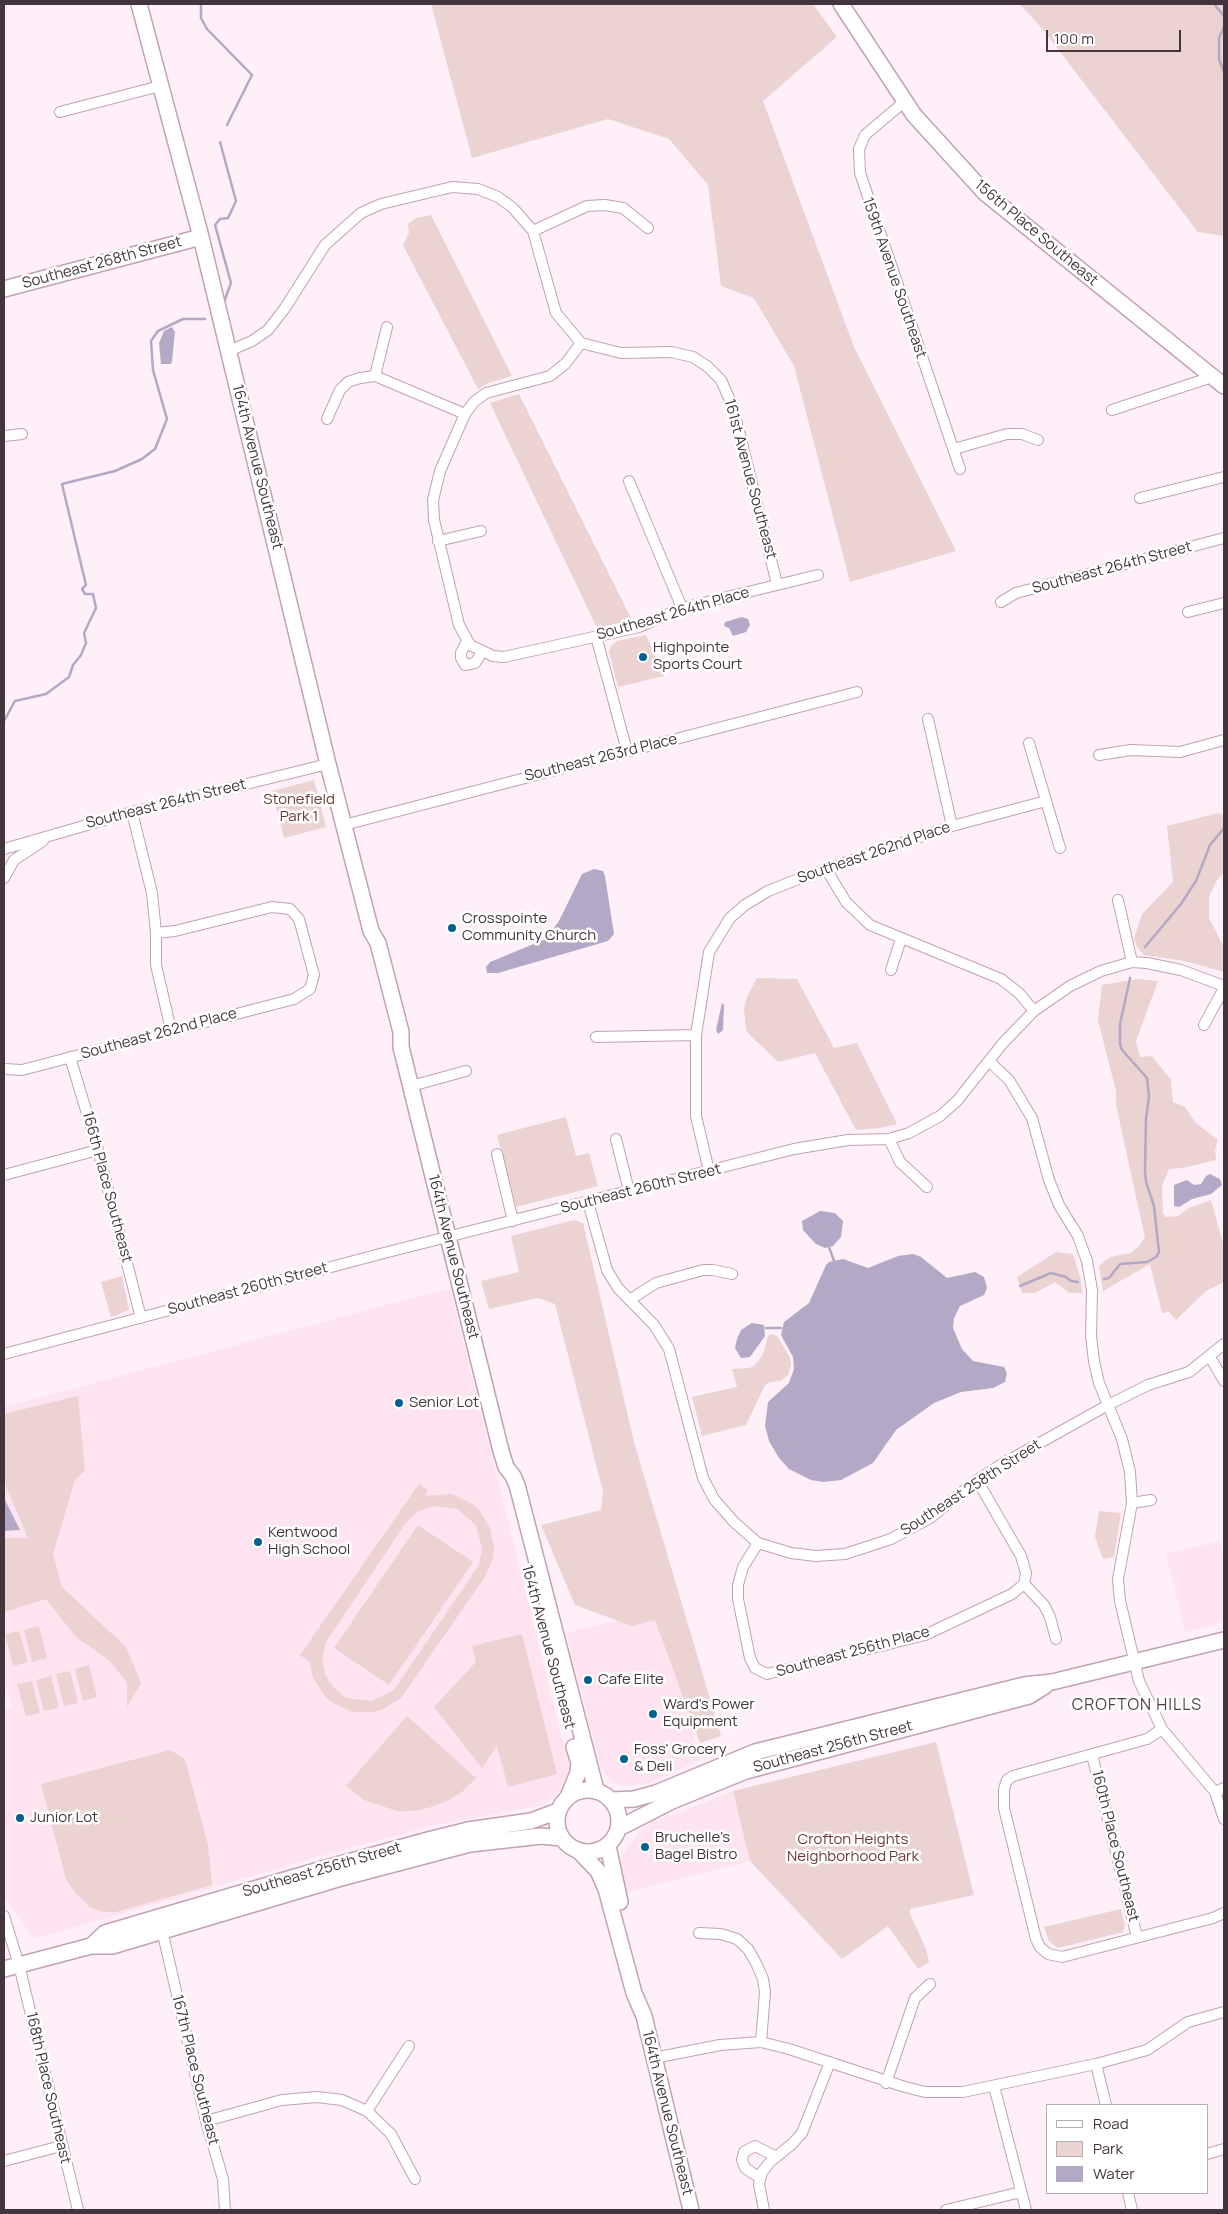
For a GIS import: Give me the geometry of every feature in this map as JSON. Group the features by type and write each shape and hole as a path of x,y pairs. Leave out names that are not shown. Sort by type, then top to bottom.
{"street":[{"name":"164th Avenue Southeast","path":"139,4 201,237 328,764 371,931 378,942 399,1023 401,1047 506,1467 517,1485 596,1790"},
{"name":"156th Place Southeast","path":"841,4 904,102 924,128 985,193 1224,386"},
{"path":"60,112 160,86"},
{"name":"159th Avenue Southeast","path":"904,102 865,135 859,149 860,173 960,469"},
{"path":"229,351 268,330 285,308 325,245 361,213 381,204 452,187 478,189 498,197 513,208 533,231 556,313 581,343 566,363 550,376 486,393 474,402 464,414 436,485 433,500 438,541 459,625 468,643 460,658 465,665 476,663 482,652"},
{"path":"533,231 587,206 604,205 623,208 648,228"},
{"name":"Southeast 268th Street","path":"4,288 201,237"},
{"path":"375,376 387,327"},
{"name":"161st Avenue Southeast","path":"581,343 621,353 671,352 693,357 708,367 721,380 733,406 778,584"},
{"path":"327,419 334,400 344,386 360,378 375,376 464,414"},
{"path":"1112,410 1212,377"},
{"path":"4,436 22,434"},
{"path":"954,449 1007,434 1022,434 1038,440"},
{"path":"1140,498 1224,477"},
{"path":"629,481 682,608"},
{"path":"438,541 481,532"},
{"name":"Southeast 264th Street","path":"1001,602 1016,593 1224,538"},
{"name":"Southeast 264th Place","path":"468,643 482,652 504,657 639,627 682,608 818,575"},
{"path":"1188,612 1224,603"},
{"path":"596,636 627,751"},
{"name":"Southeast 263rd Place","path":"344,824 857,692"},
{"path":"928,719 952,826"},
{"path":"1099,755 1132,750 1180,752 1224,740"},
{"path":"1029,743 1060,848"},
{"name":"Southeast 264th Street","path":"4,848 132,812 328,764"},
{"name":"Southeast 262nd Place","path":"709,1171 696,1116 696,1035 710,952 730,918 768,891 826,869 952,826 1046,801"},
{"path":"132,812 152,893 156,934 156,965 171,1030"},
{"path":"4,878 14,860 64,830"},
{"path":"826,869 846,902 870,925 1001,979 1019,994 1034,1011"},
{"path":"1118,900 1132,962"},
{"name":"Southeast 262nd Place","path":"4,1069 22,1070 294,999 310,988 314,975 299,918 290,909 272,907 156,934"},
{"path":"891,970 901,939"},
{"name":"Southeast 260th Street","path":"4,1354 808,1146 848,1140 889,1139 909,1133 940,1116 957,1101 989,1061 1034,1011 1070,986 1101,971 1132,962 1181,970 1224,987"},
{"path":"1204,1025 1224,987"},
{"path":"596,1037 696,1035"},
{"name":"166th Place Southeast","path":"70,1057 98,1150 141,1318"},
{"path":"989,1061 1009,1080 1032,1118 1049,1180 1060,1205 1078,1236 1087,1261 1092,1290 1091,1336 1094,1362 1099,1383 1125,1451 1130,1472 1132,1503 1118,1579 1120,1601 1139,1681 1162,1729 1220,1790 1224,1819"},
{"path":"411,1086 466,1071"},
{"path":"616,1139 629,1191"},
{"path":"889,1139 900,1162 927,1187"},
{"path":"4,1175 98,1150"},
{"path":"497,1154 513,1221"},
{"path":"588,1202 607,1270 618,1288 631,1299 654,1325 669,1349 708,1488 722,1510 758,1543"},
{"path":"631,1299 656,1283 703,1270 732,1274"},
{"name":"Southeast 258th Street","path":"758,1543 791,1553 816,1556 860,1550 891,1539 930,1518 977,1480 1108,1405 1148,1385 1189,1372 1224,1344"},
{"path":"1210,1357 1224,1381"},
{"name":"164th Avenue Southeast","path":"506,1467 504,1476 578,1763 578,1773 568,1797"},
{"path":"977,1480 1021,1556 1026,1573 1024,1584 1044,1605 1056,1639"},
{"path":"1132,1503 1151,1500"},
{"name":"Southeast 256th Place","path":"758,1543 744,1567 738,1585 738,1599 750,1658 755,1668 761,1672 774,1674 925,1636 1012,1594 1024,1584"},
{"name":"Southeast 256th Street","path":"612,1800 634,1799 656,1793 755,1752 1024,1685 1052,1682 1224,1640"},
{"name":"Southeast 256th Street","path":"619,1828 672,1801 746,1771 1029,1696 1052,1682"},
{"path":"1162,1729 1147,1739 1013,1776 1007,1780 1004,1789 1004,1808 1036,1939 1040,1947 1048,1954 1062,1957 1213,1918 1224,1913"},
{"name":"160th Place Southeast","path":"1092,1755 1137,1937"},
{"path":"596,1790 612,1800 620,1818 619,1828 615,1838 608,1846 589,1852 579,1851 562,1838 557,1820 558,1811 568,1797 576,1792 596,1790"},
{"name":"Southeast 256th Street","path":"91,1946 106,1933 384,1852 468,1830 531,1821 558,1811"},
{"name":"Southeast 256th Street","path":"4,1969 91,1946 112,1946 374,1869 470,1844 541,1836 562,1838"},
{"name":"164th Avenue Southeast","path":"608,1846 611,1866 642,1990 644,2016 691,2210"},
{"name":"164th Avenue Southeast","path":"579,1851 598,1871 606,1889 634,1993 644,2016"},
{"path":"374,1869 375,1863 384,1852"},
{"name":"168th Place Southeast","path":"4,1916 19,1965 61,2146 78,2210"},
{"name":"167th Place Southeast","path":"162,1930 206,2120 222,2179 225,2210"},
{"path":"699,1933 721,1934 737,1939 757,1965 763,1979 765,1992 761,2042"},
{"path":"886,2083 915,1998 930,1984"},
{"path":"654,2058 720,2045 761,2042 830,2062 886,2083 925,2092 944,2093 994,2086 1042,2076 1146,2050 1188,2022 1224,2012"},
{"path":"367,2111 409,2046"},
{"path":"764,2210 759,2184 760,2178 766,2166 775,2156 792,2144 802,2133 830,2062"},
{"path":"1096,2064 1106,2104"},
{"path":"994,2086 1026,2210"},
{"path":"206,2120 282,2100 318,2097 342,2100 367,2111 391,2134 415,2179"},
{"path":"4,2161 61,2146"},
{"path":"760,2178 744,2168 742,2160 744,2152 751,2147 760,2147 775,2156"},
{"path":"1208,2154 1224,2149"},
{"path":"946,2210 1021,2192"},
{"path":"1128,2194 1132,2210"}],"shaded area":[{"name":"Kentwood High School","path":"450,1288 572,1779 544,1805 435,1825 34,1939 4,1895 4,1711 12,1708 4,1678 4,1407"},
{"path":"1220,1541 1224,1559 1224,1622 1185,1632 1166,1554"},
{"path":"662,1609 700,1760 648,1784 621,1786 612,1782 601,1768 566,1633"},
{"path":"733,1791 750,1861 626,1892 620,1863 628,1846 641,1830 651,1822"}],"green space":[{"path":"431,4 813,4 837,37 763,101 854,347 956,551 850,582 794,366 754,298 721,286 708,185 669,139 608,119 472,158"},
{"path":"1020,4 1224,4 1224,236 1198,232 1044,31"},
{"path":"431,215 512,376 488,383 478,389 403,245 409,233 408,224 416,218"},
{"path":"519,394 632,620 597,628 490,403"},
{"path":"646,635 664,676 618,687 609,652 611,646 617,641"},
{"name":"Stonefield Park 1","path":"314,780 326,827 284,838 272,791"},
{"path":"1218,813 1224,815 1224,873 1217,880 1209,897 1209,918 1224,947 1224,972 1185,961 1144,955 1137,947 1134,938 1142,914 1173,882 1167,826"},
{"path":"757,978 797,979 834,1048 857,1043 897,1124 856,1130 815,1053 778,1062 751,1036 746,1030 744,1008 747,997"},
{"path":"1137,979 1158,981 1136,1041 1140,1057 1152,1056 1171,1080 1173,1102 1185,1107 1195,1122 1218,1140 1215,1149 1216,1160 1183,1168 1169,1169 1162,1186 1163,1213 1166,1217 1178,1216 1189,1208 1211,1200 1224,1247 1224,1282 1206,1291 1176,1320 1169,1312 1162,1313 1150,1264 1103,1291 1099,1266 1110,1257 1131,1253 1145,1238 1116,1105 1116,1091 1098,1020 1102,985"},
{"path":"566,1117 576,1156 589,1153 598,1186 516,1207 497,1135"},
{"path":"574,1220 583,1223 634,1442 721,1736 700,1743 655,1620 632,1626 575,1605 541,1525 601,1510 603,1492 555,1304 538,1298 489,1309 481,1281 519,1272 511,1236"},
{"path":"1056,1252 1073,1254 1081,1280 1082,1293 1069,1293 1055,1282 1035,1293 1022,1293 1017,1277"},
{"path":"122,1276 129,1310 111,1317 101,1282"},
{"path":"772,1334 777,1336 790,1358 791,1364 788,1375 781,1381 765,1385 746,1425 702,1436 692,1397 737,1387 732,1369 754,1366 763,1354 768,1336"},
{"path":"78,1396 85,1471 75,1480 53,1554 62,1587 126,1647 141,1683 127,1707 127,1683 110,1661 76,1637 46,1599 4,1612 4,1538 28,1538 4,1482 4,1414"},
{"path":"419,1484 428,1490 425,1496 452,1494 471,1503 479,1510 490,1528 494,1548 493,1559 484,1578 401,1698 383,1709 373,1712 352,1712 333,1703 325,1696 313,1678 310,1662 300,1655","holes":["433,1506 457,1509 476,1525 482,1549 479,1565 394,1690 372,1701 347,1698 334,1688 325,1674 322,1658 326,1642 405,1524 417,1512"]},
{"path":"1099,1511 1121,1513 1114,1557 1103,1559 1095,1537"},
{"path":"418,1525 473,1562 389,1685 334,1648"},
{"path":"39,1626 47,1658 32,1662 24,1630"},
{"path":"19,1631 28,1662 13,1666 5,1634"},
{"path":"522,1634 557,1774 508,1787 497,1746 482,1768 434,1707 476,1662 472,1646"},
{"path":"89,1665 97,1697 83,1701 75,1669"},
{"path":"70,1671 78,1703 64,1706 56,1674"},
{"path":"51,1676 59,1708 44,1711 36,1680"},
{"path":"32,1681 40,1713 26,1716 17,1684"},
{"path":"407,1716 476,1778 462,1792 449,1800 432,1807 413,1811 397,1811 364,1800 346,1786"},
{"name":"Crofton Heights Neighborhood Park","path":"936,1742 974,1895 910,1909 910,1914 926,1949 929,1962 918,1969 888,1926 842,1959 750,1861 733,1791"},
{"path":"170,1750 185,1759 208,1845 212,1885 116,1912 103,1912 90,1907 76,1894 66,1879 41,1784"},
{"path":"1121,1909 1125,1926 1123,1932 1058,1948 1049,1941 1044,1927"}],"water":[{"path":"172,327 175,332 172,361 171,364 161,364 159,343 164,331"},
{"path":"742,617 748,619 750,625 746,632 733,636 729,628 724,626 725,622"},
{"path":"594,869 603,871 605,876 614,934 608,941 498,973 487,973 486,967 490,962 546,939 559,921 582,874"},
{"path":"722,1003 724,1005 723,1030 718,1034 716,1030"},
{"path":"1210,1174 1220,1179 1222,1185 1211,1194 1192,1199 1179,1207 1174,1206 1174,1185 1187,1180 1194,1185 1201,1184 1206,1176"},
{"path":"820,1211 835,1213 843,1221 841,1237 833,1246 825,1248 816,1244 803,1230 802,1221"},
{"path":"913,1254 921,1257 947,1278 975,1272 984,1277 987,1288 984,1295 960,1306 954,1318 953,1328 962,1349 973,1361 1004,1367 1007,1373 1005,1382 993,1388 961,1392 934,1403 896,1430 873,1463 841,1480 823,1482 811,1480 789,1469 779,1458 769,1441 765,1426 768,1402 789,1383 794,1369 793,1357 781,1335 784,1322 809,1303 829,1262 843,1259 868,1268 898,1256"},
{"path":"752,1323 764,1325 765,1336 750,1357 741,1358 735,1348 737,1339 741,1330"},
{"path":"4,1498 20,1530 4,1531"}],"waterway":[{"path":"201,4 201,18 207,29 252,75 227,125"},
{"path":"1214,4 1224,16"},
{"path":"1224,27 1219,38 1219,59 1224,72"},
{"path":"220,142 236,201 228,218 220,219 215,225 231,283 224,302"},
{"path":"4,721 15,701 46,694 69,677 73,665 81,655 86,643 84,633 96,608 93,594 85,594 82,589 86,585 62,484 115,471 142,459 155,449 167,419 153,370 151,341 158,331 183,319 205,319"},
{"path":"1145,947 1181,904 1196,881 1210,845 1224,828"},
{"path":"1104,1279 1109,1278 1120,1264 1147,1262 1156,1257 1159,1252 1154,1206 1146,1182 1145,1170 1146,1119 1149,1096 1147,1078 1122,1050 1120,1044 1120,1024 1130,978"},
{"path":"829,1247 834,1261"},
{"path":"1020,1286 1051,1273 1078,1282"},
{"path":"766,1328 781,1328"}],"place":[{"name":"Highpointe Sports Court","path":"643,657"},
{"name":"Crosspointe Community Church","path":"452,928"},
{"name":"Senior Lot","path":"399,1403"},
{"name":"Kentwood High School","path":"258,1542"},
{"name":"Cafe Elite","path":"588,1680"},
{"name":"Ward's Power Equipment","path":"653,1714"},
{"name":"Foss' Grocery & Deli","path":"624,1759"},
{"name":"Junior Lot","path":"20,1818"},
{"name":"Bruchelle's Bagel Bistro","path":"645,1847"}],"district":[{"name":"CROFTON HILLS","path":"1137,1706"}]}
